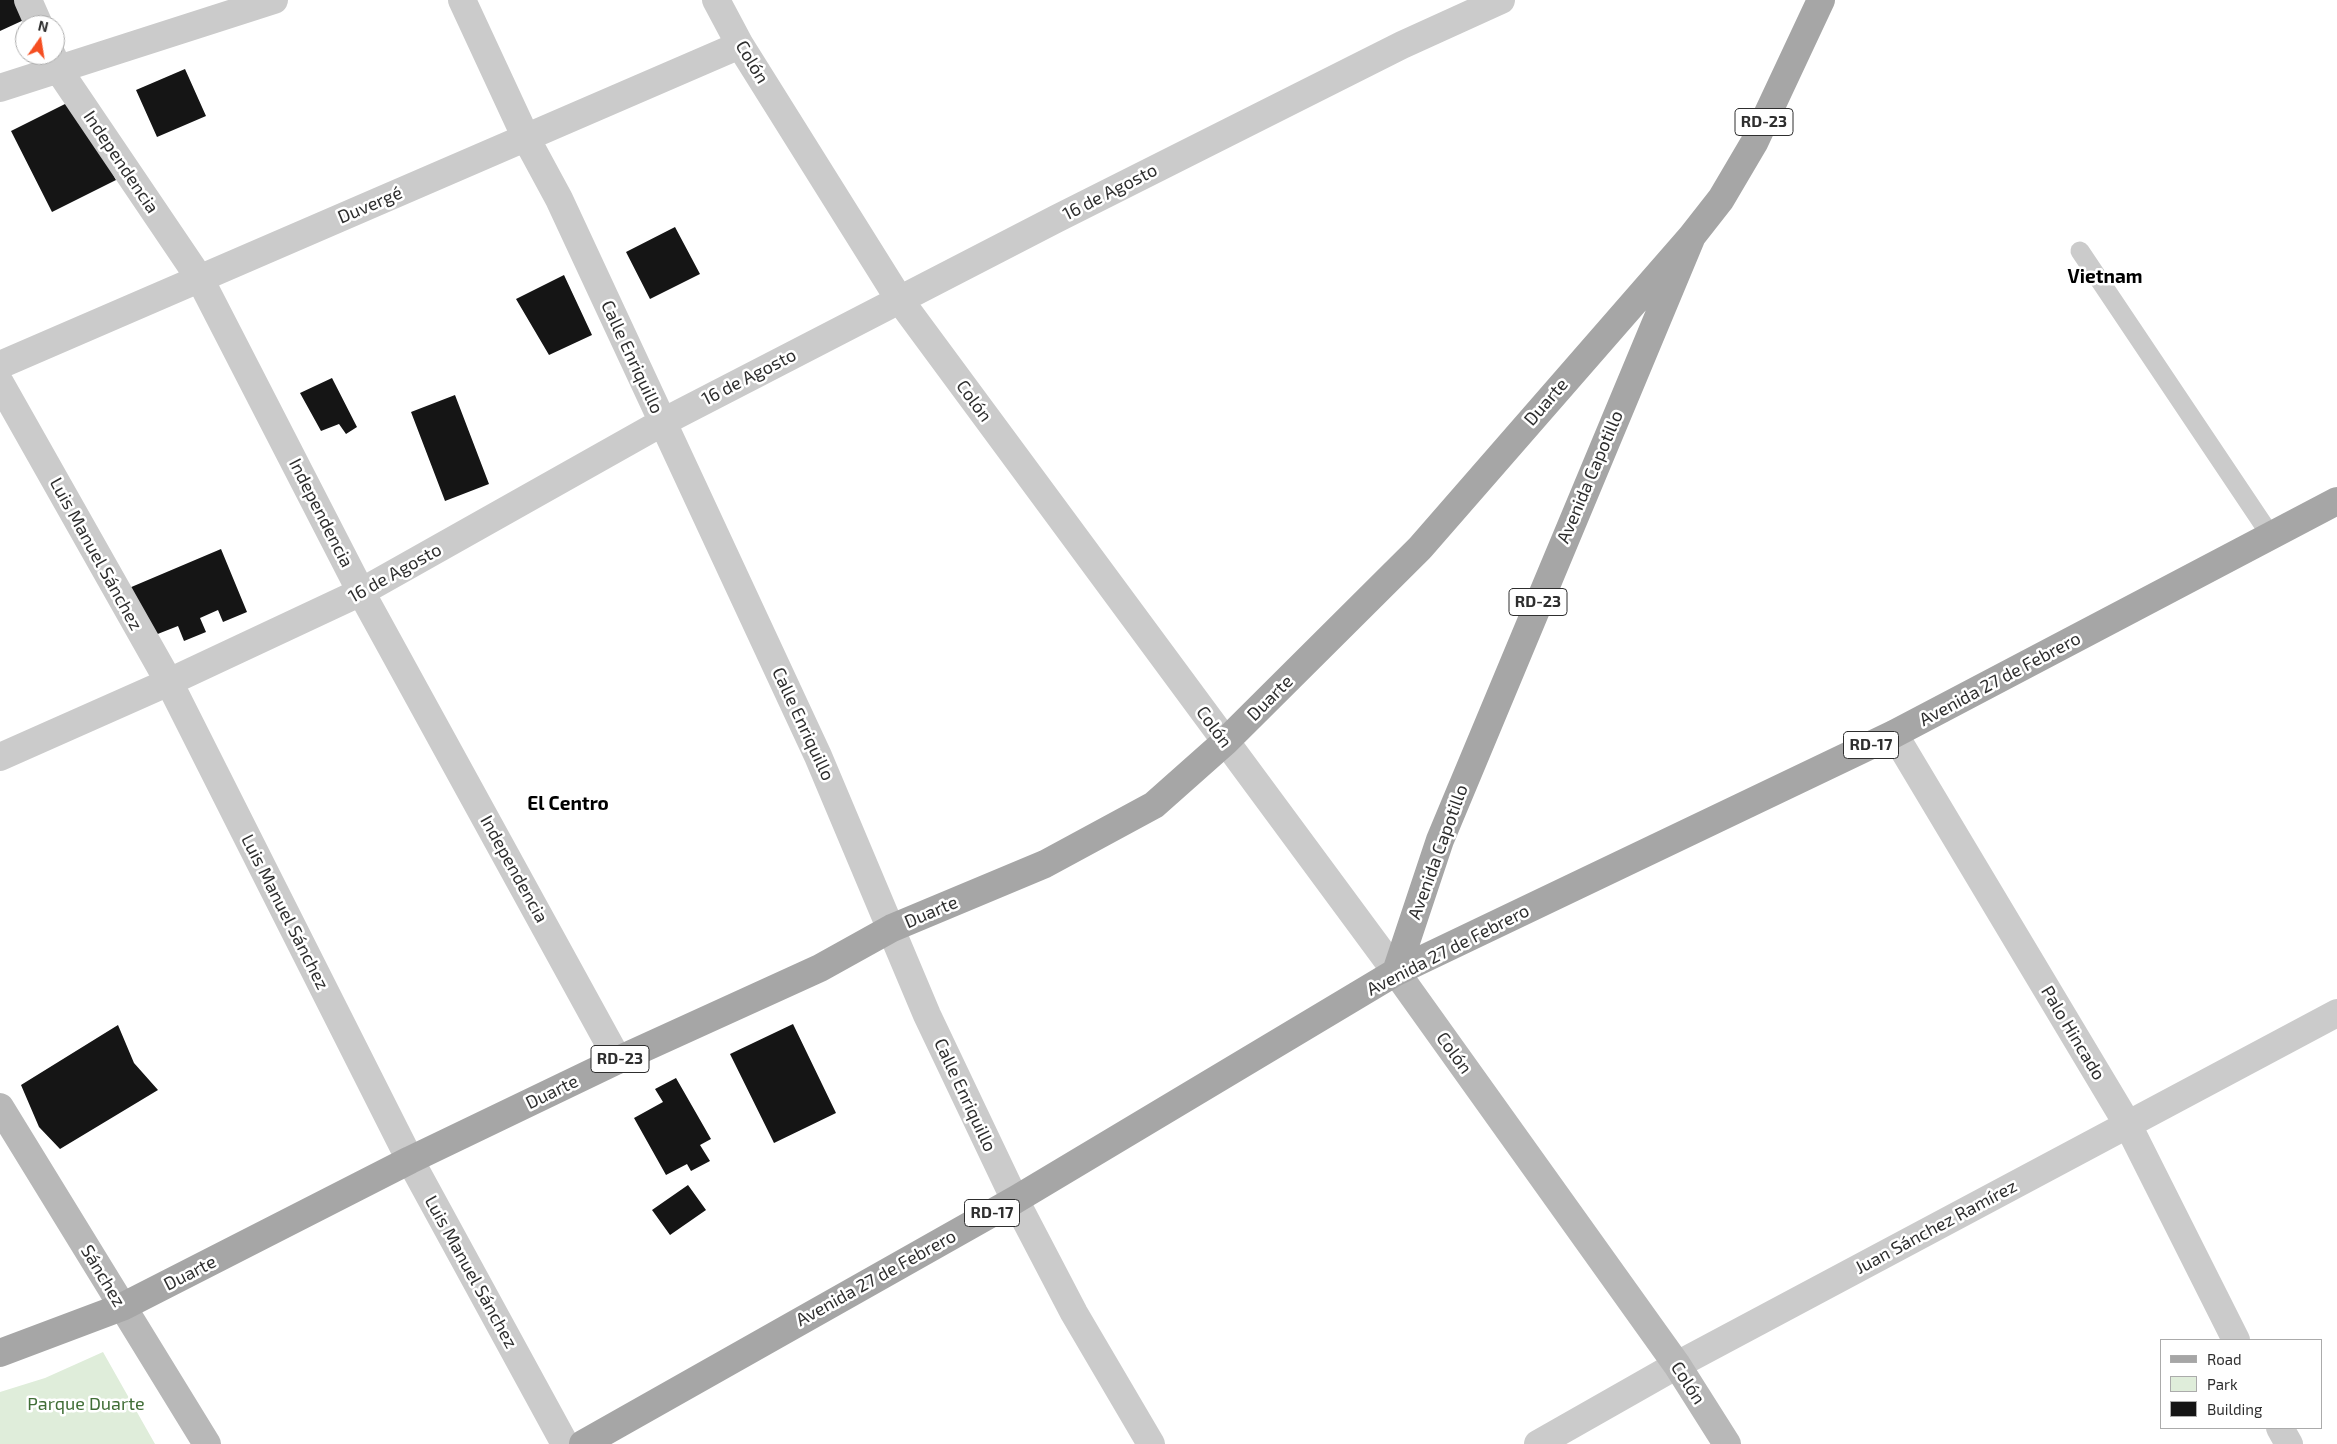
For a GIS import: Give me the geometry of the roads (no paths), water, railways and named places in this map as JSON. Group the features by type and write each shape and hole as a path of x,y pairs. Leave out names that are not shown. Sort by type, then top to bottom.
{"main road":[{"name":"Avenida Capotillo","path":"1396,972 1440,840 1692,236 1721,199 1754,143 1821,0"},
{"name":"Duarte","path":"0,1353 122,1307 410,1160 618,1060 820,968 892,928 1045,864 1154,805 1225,742 1420,548 1692,236"},
{"name":"Avenida 27 de Febrero","path":"583,1444 1015,1200 1396,972 1894,734 2337,501"}],"street":[{"path":"28,0 35,15"},
{"path":"65,59 274,0"},
{"name":"Calle Enriquillo","path":"462,0 526,138 559,199 814,747 892,928 927,1015 1015,1200 1074,1313 1150,1444"},
{"name":"Colón","path":"716,0 740,44 899,299 1396,972 1677,1364 1727,1444"},
{"name":"16 de Agosto","path":"0,757 169,682 362,592 663,422 899,299 1402,45 1501,0"},
{"name":"Duvergé","path":"0,365 740,44"},
{"path":"0,88 49,65"},
{"name":"Independencia","path":"57,65 200,279 362,592 618,1060"},
{"name":"Luis Manuel Sánchez","path":"0,383 169,682 410,1160 565,1444"},
{"name":"Palo Hincado","path":"1894,734 2128,1125 2235,1339"},
{"name":"Juan Sánchez Ramírez","path":"1538,1444 1677,1364 2337,1013"},
{"name":"Sánchez","path":"0,1107 207,1444"},
{"path":"2281,1429 2289,1444"}],"lane":[{"path":"2080,251 2272,536"}],"district":[{"name":"Vietnam","path":"2105,277"},
{"name":"El Centro","path":"568,804"}],"park label":[{"name":"Parque Duarte","path":"86,1404"}]}
